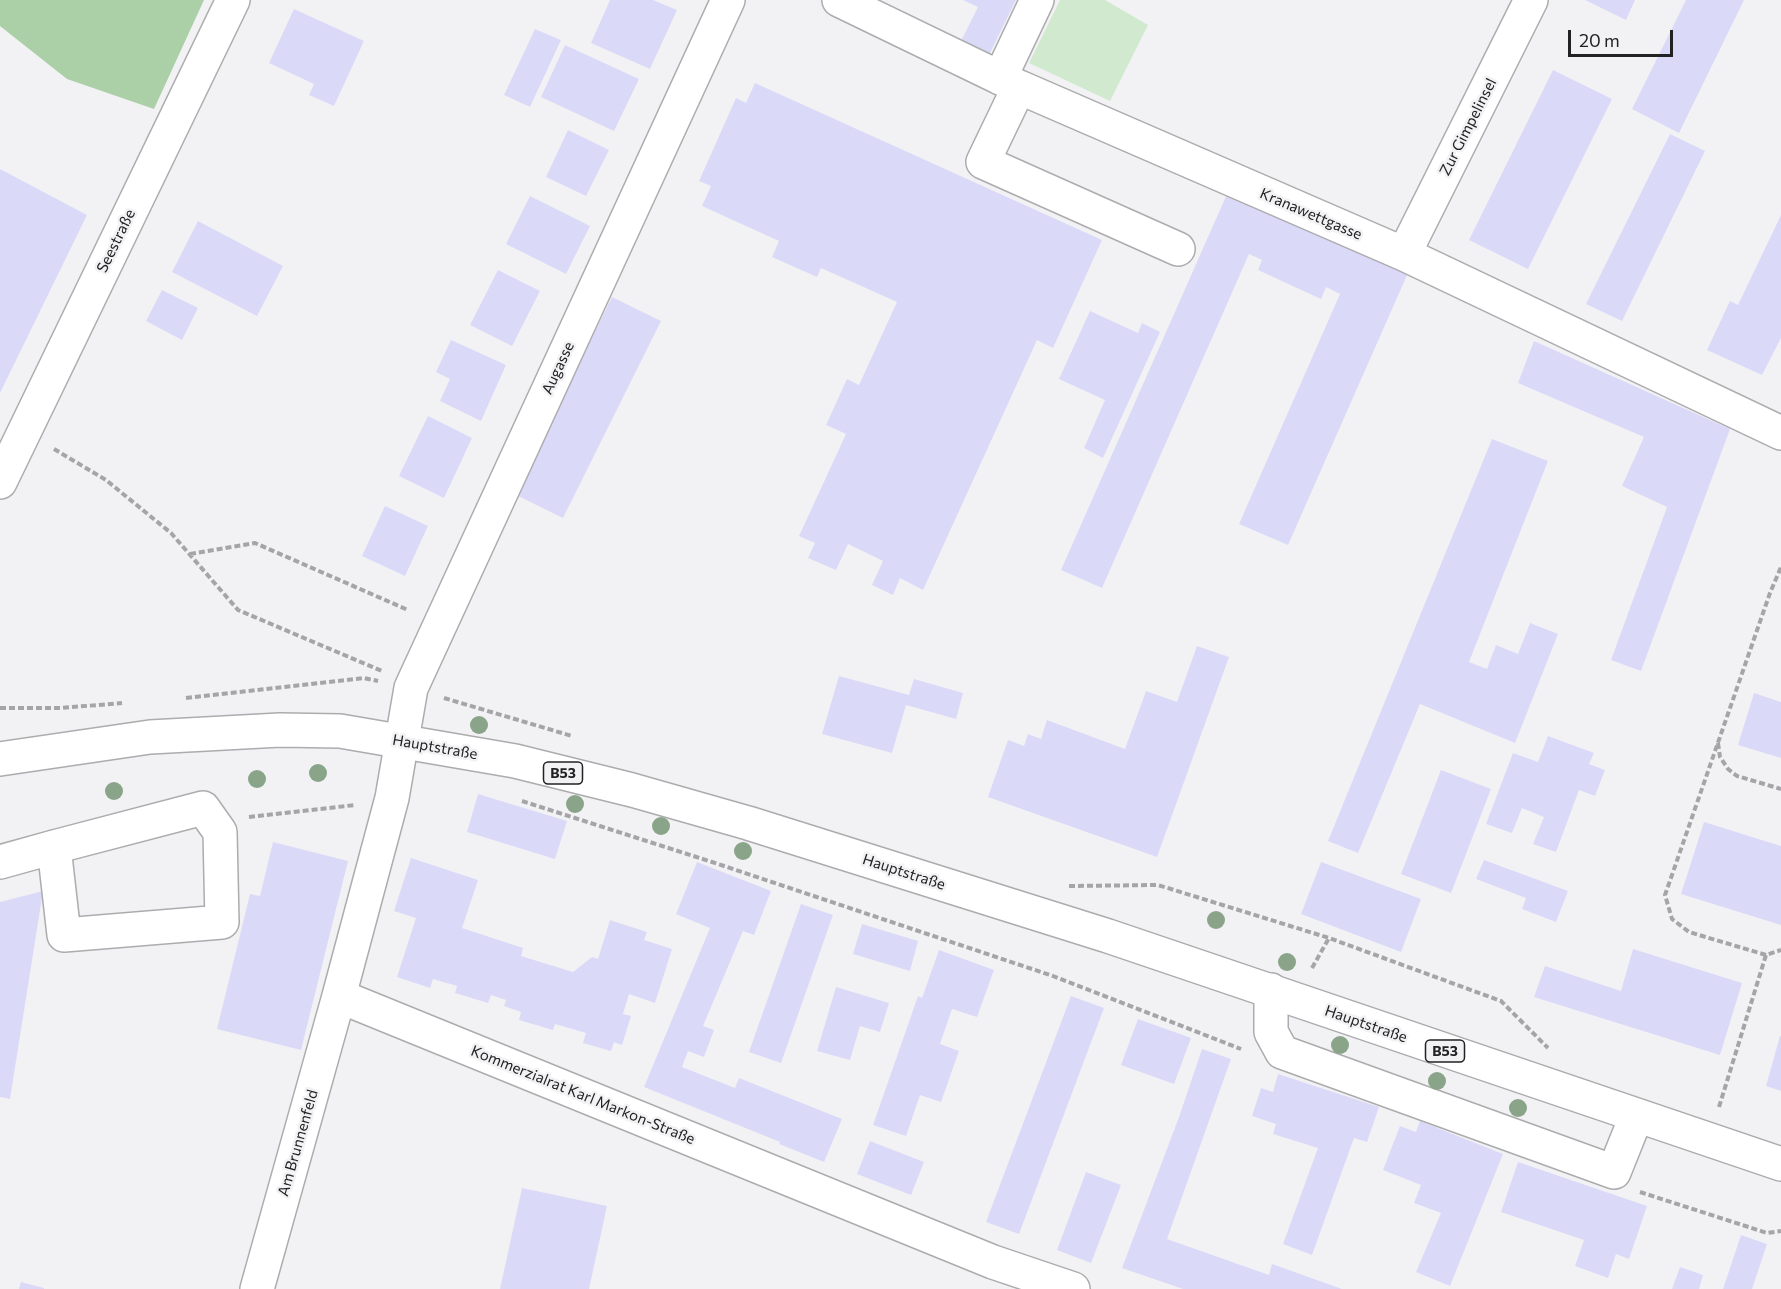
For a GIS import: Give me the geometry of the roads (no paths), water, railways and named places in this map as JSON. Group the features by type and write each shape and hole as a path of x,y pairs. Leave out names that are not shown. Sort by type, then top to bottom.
{"street":[{"name":"Seestraße","path":"0,482 233,0"},
{"name":"Augasse","path":"401,740 411,688 728,0"},
{"name":"Kranawettgasse","path":"839,0 1009,83 1404,254 1781,433"},
{"path":"1037,0 983,162 1178,249"},
{"name":"Zur Gimpelinsel","path":"1404,254 1531,0"},
{"name":"Hauptstraße","path":"0,759 150,737 280,730 340,731 515,761 632,790 748,823 1108,936 1781,1164"},
{"path":"339,996 392,798 401,740"},
{"path":"0,862 54,847 203,808 220,832 222,922 64,935 54,847"},
{"path":"1271,990 1271,1032 1282,1052 1614,1172 1636,1116"},
{"name":"Am Brunnenfeld","path":"257,1289 339,996"},
{"name":"Kommerzialrat Karl Markon-Straße","path":"339,996 993,1262 1073,1289"}]}
